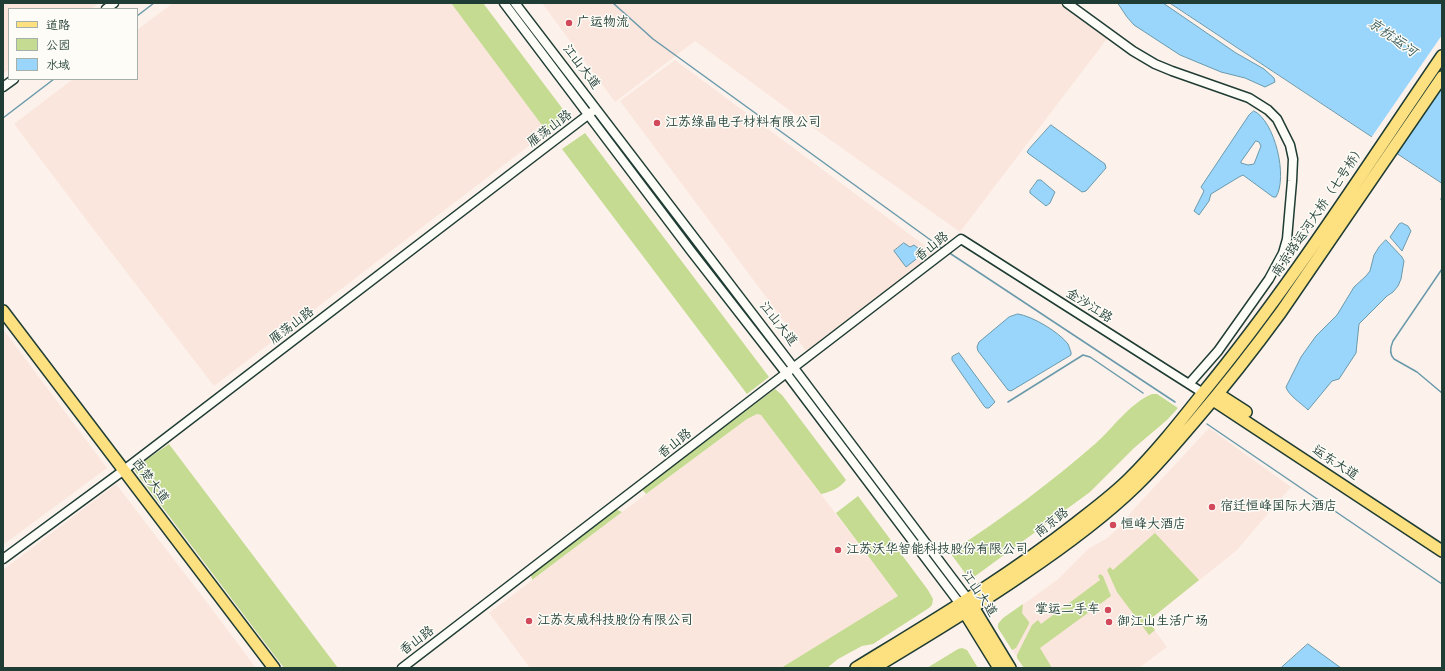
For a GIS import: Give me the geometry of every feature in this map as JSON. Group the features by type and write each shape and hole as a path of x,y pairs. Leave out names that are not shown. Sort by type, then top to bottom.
{"main road":[{"name":"南京路运河大桥（七号桥）","path":"1215,379 1269,309 1442,56"},
{"name":"南京路运河大桥（七号桥）","path":"1225,384 1281,312 1442,77"},
{"name":"西楚大道","path":"3,310 274,668"},
{"name":"南京路","path":"874,668 966,606 1108,498 1159,447 1215,379"},
{"name":"南京路","path":"856,668 966,606 1052,554 1113,507 1136,486 1167,454 1225,384"},
{"name":"运东大道","path":"1215,397 1442,544"},
{"name":"运东大道","path":"1215,397 1442,551"},
{"name":"江山大道","path":"966,606 999,668"},
{"name":"江山大道","path":"966,606 1010,668"}],"street":[{"name":"江山大道","path":"504,3 794,368 966,606"},
{"name":"江山大道","path":"515,3 691,251 966,606"},
{"path":"1067,3 1133,51 1154,64 1172,72 1249,98 1268,110 1278,119 1290,145 1293,159 1287,239 1283,254 1269,279 1218,351 1189,384"},
{"path":"3,87 13,80"},
{"name":"雁荡山路","path":"3,559 124,470 592,112"},
{"name":"金沙江路","path":"961,239 1203,393"},
{"name":"香山路","path":"402,668 961,239"}],"shaded area":[{"path":"3,3 99,3 92,8 8,8 8,70 3,74"},
{"path":"173,3 451,3 547,132 214,386 14,124 72,80 138,80 138,29"},
{"path":"542,3 1076,3 1113,31 960,232 815,129 695,41 615,102"},
{"path":"675,60 935,253 807,352 620,101"},
{"path":"3,329 107,468 3,545"},
{"name":"江苏沃华智能科技股份有限公司","path":"757,414 761,415 898,596 781,668 530,668 489,613 747,419"},
{"path":"1209,428 1291,487 1236,551 1148,621 1167,647 1139,668 1024,668 998,628 1000,621 1057,580 1089,548 1106,539 1124,523 1131,512"},
{"path":"116,484 256,668 3,668 3,570"}],"green space":[{"path":"451,3 483,3 568,116 547,132"},
{"path":"585,133 769,377 747,394 562,149"},
{"path":"775,389 782,395 846,480 841,485 832,491 821,494 761,415 757,414 747,419 646,494 642,489"},
{"path":"1152,394 1157,394 1178,408 1167,420 1134,448 1090,492 974,577 968,577 951,554 952,551 989,526 1061,473 1095,444 1129,410 1144,398"},
{"path":"169,444 338,668 284,668 135,471 136,467"},
{"path":"858,496 928,590 933,599 932,605 873,644 862,646 838,659 827,668 781,668 898,596 836,513"},
{"path":"616,509 622,512 532,580 531,574"},
{"path":"1155,533 1199,580 1148,621 1155,630 1149,635 1117,592 1107,570 1110,567 1113,570"},
{"path":"1100,574 1103,576 1111,596 1040,648 1052,668 1024,668 1017,658 1017,655 1032,625 1038,620 1041,624 1100,580 1098,576"},
{"path":"1023,604 1022,613 1029,624 1016,648 1012,650 998,628 998,624 1003,618"},
{"path":"962,648 967,650 978,668 927,668 958,649"}],"water":[{"path":"1118,3 1163,3 1236,53 1264,69 1274,78 1275,82 1265,87 1245,78 1221,72 1180,55 1134,25"},
{"name":"京杭运河","path":"1170,3 1442,3 1442,183"},
{"path":"1254,111 1261,117 1268,126 1273,137 1280,164 1281,177 1276,197 1273,197 1243,175 1211,194 1209,201 1199,215 1194,211 1204,191 1201,187 1249,115","holes":["1256,141 1259,142 1261,146 1254,164 1248,165 1241,163"]},
{"path":"1051,125 1105,164 1106,168 1086,191 1082,192 1027,152"},
{"path":"1038,180 1041,180 1055,192 1050,203 1046,206 1030,193"},
{"path":"1402,223 1408,226 1411,231 1402,251 1390,237 1399,224"},
{"path":"1386,240 1404,261 1401,279 1398,286 1359,324 1356,353 1339,379 1332,381 1308,410 1292,396 1286,387 1301,357 1316,336 1337,315 1354,287 1370,271 1374,255"},
{"path":"904,243 910,247 914,245 924,253 906,267 894,251"},
{"path":"1018,314 1038,321 1064,339 1068,344 1071,355 1011,391 1008,390 978,351 977,347 979,342 1009,317"},
{"path":"959,353 995,402 989,408 984,406 952,360 952,357"},
{"path":"1308,644 1341,668 1281,668"}],"pier":[{"path":"1442,35 1442,87 1396,154 1371,138"}],"waterway":[{"path":"138,15 154,3"},
{"path":"613,3 653,39 943,249"},
{"path":"3,118 53,80"},
{"path":"948,252 1175,402"},
{"path":"1442,269 1393,341 1390,351 1394,359 1417,372 1442,393"},
{"path":"1008,402 1083,355 1090,357 1143,393"},
{"path":"1207,424 1442,584"}],"place":[{"name":"广运物流","path":"569,23"},
{"name":"江苏绿晶电子材料有限公司","path":"657,123"},
{"name":"宿迁恒峰国际大酒店","path":"1212,507"},
{"name":"恒峰大酒店","path":"1113,525"},
{"name":"江苏沃华智能科技股份有限公司","path":"838,550"},
{"name":"掌运二手车","path":"1108,610"},
{"name":"江苏友威科技股份有限公司","path":"529,621"},
{"name":"御江山生活广场","path":"1109,622"}]}
